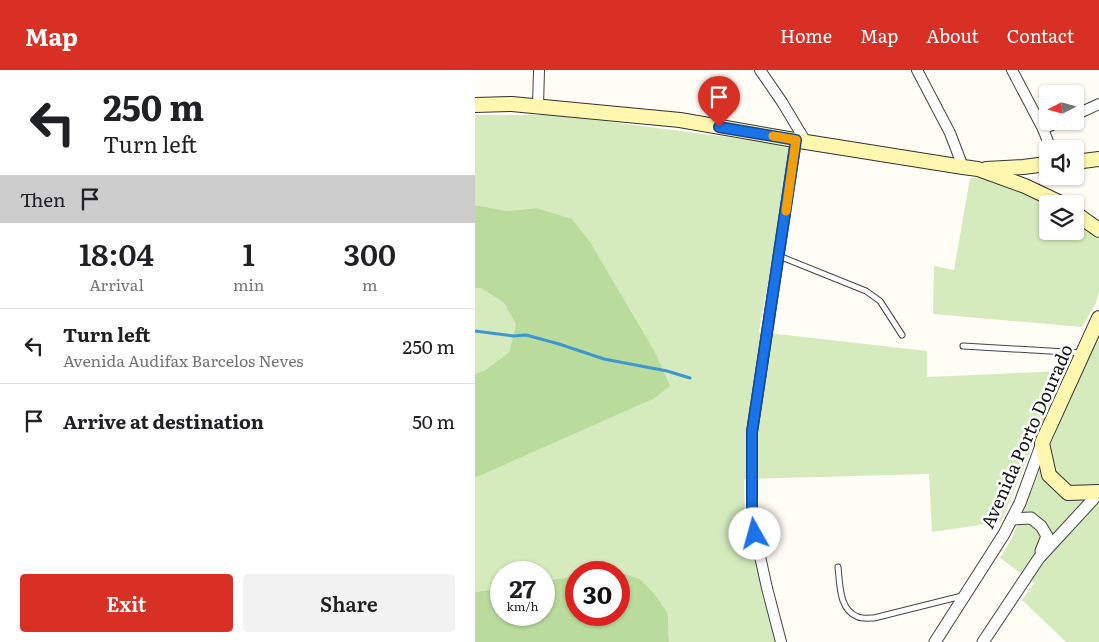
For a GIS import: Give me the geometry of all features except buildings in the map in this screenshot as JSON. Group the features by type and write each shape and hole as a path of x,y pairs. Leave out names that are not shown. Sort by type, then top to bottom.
{"main road":[{"path":"475,105 512,104 680,120 977,169 1039,165"},
{"path":"1084,161 1099,159"},
{"path":"977,169 1025,186 1044,195"},
{"path":"1084,219 1099,230"},
{"name":"Avenida Porto Dourado","path":"1042,443 1098,320"},
{"path":"1042,443 1049,475 1068,493 1099,492"}],"street":[{"path":"537,106 539,70"},
{"path":"761,70 782,102 801,141 779,256 752,432 752,520 781,642"},
{"path":"917,70 950,133 963,167"},
{"path":"1012,70 1039,121"},
{"path":"1084,111 1099,104"},
{"name":"Avenida Porto Dourado","path":"935,642 1004,534 1021,503 1042,443"},
{"path":"983,642 1039,558 1099,492"},
{"path":"1012,519 1031,518 1041,526 1047,536 1039,558"}],"lane":[{"path":"779,256 866,291 880,301 902,335"},
{"path":"963,346 1083,353"},
{"path":"838,567 842,600 849,612 860,618 875,618 965,595"}],"green space":[{"path":"475,115 556,115 766,142 792,149 759,332 927,351 927,377 1064,371 1001,522 932,532 929,474 744,479 745,521 778,642 669,642 668,614 640,579 630,576 630,561 565,561 565,578 555,579 555,561 490,561 490,590 475,592 475,478 653,399 536,208 507,211 475,205"},
{"path":"970,178 986,178 1039,201 1039,240 1084,240 1084,227 1099,239 1099,291 1096,303 1082,327 933,314 934,266 954,270"},
{"path":"475,205 507,211 536,208 572,219 590,242 656,354 670,386 653,399 475,478 475,374 485,370 509,352 516,325 504,303 481,288 475,288"},
{"path":"475,288 481,288 504,303 516,325 509,352 485,370 475,374"},
{"path":"1099,340 1099,642 1066,642 1022,600 1034,583 1000,558 1011,540 1084,363"},
{"path":"630,576 640,579 656,596 668,614 669,642 475,642 475,592 490,590 490,626 555,626 555,579 565,578 565,626 630,626"}],"waterway":[{"path":"475,331 513,336 526,335 604,359 667,371 690,378"}],"slow traffic":[{"path":"773,136 796,140 786,211"}],"route":[{"path":"719,127 796,140 752,432 752,520 755,534"}]}
